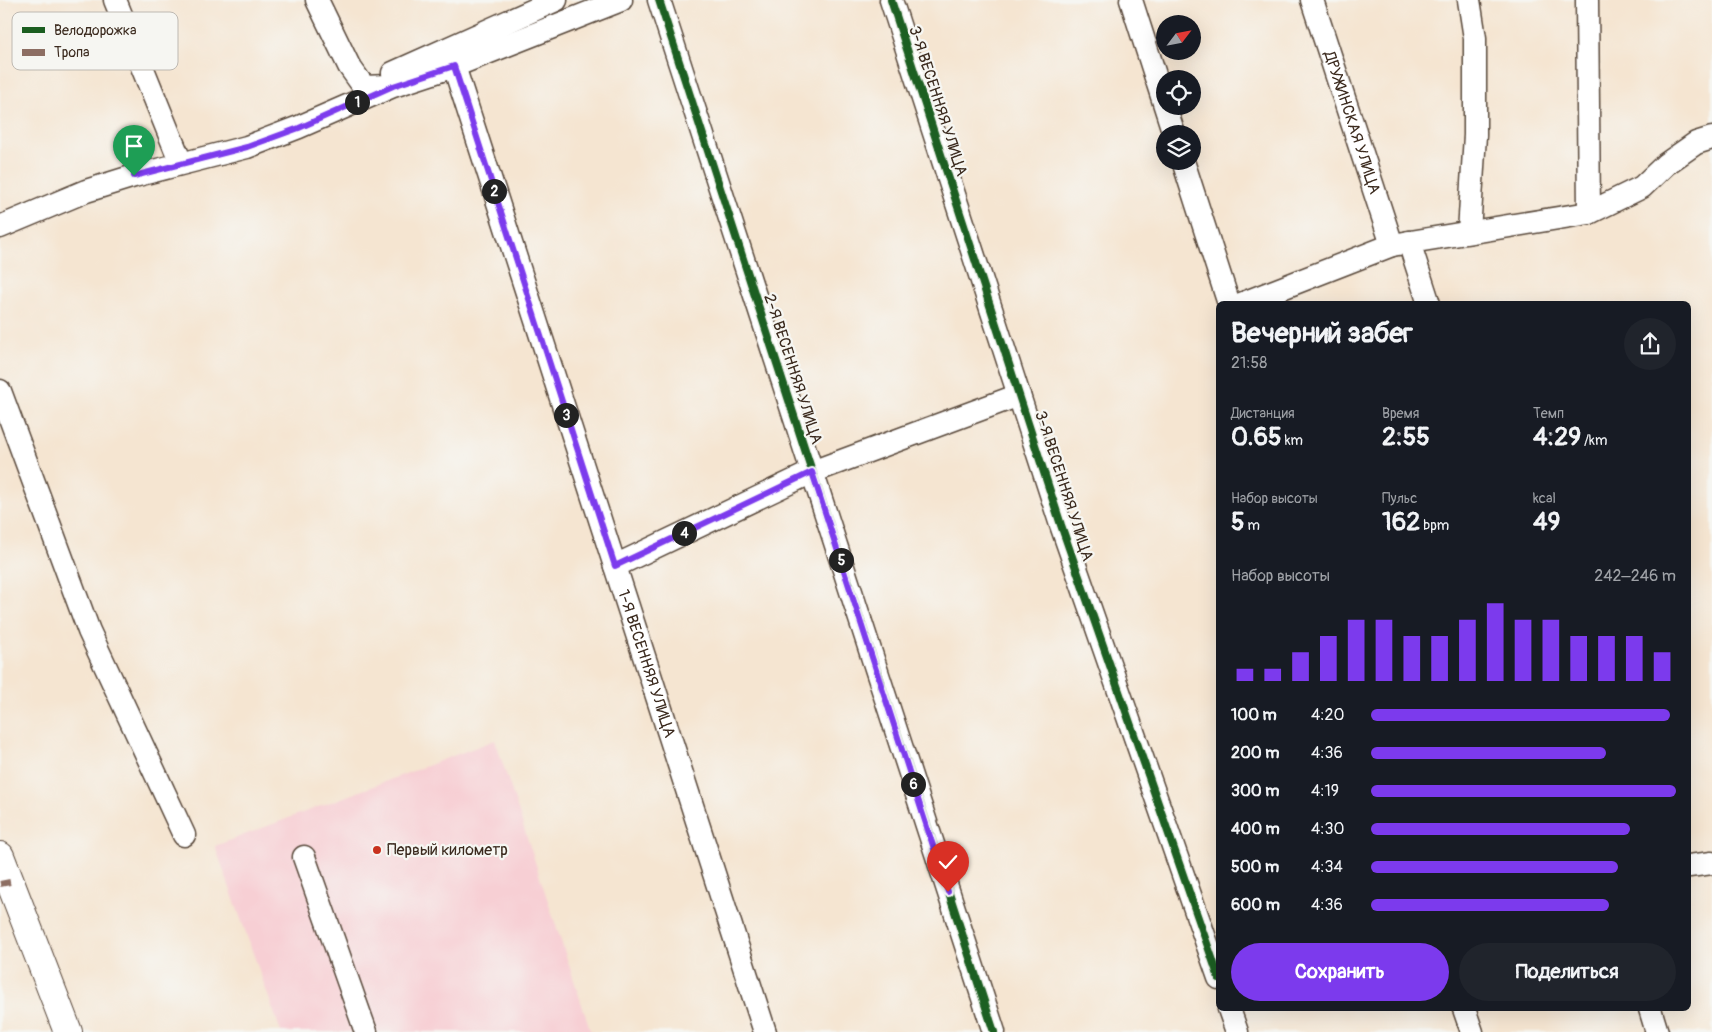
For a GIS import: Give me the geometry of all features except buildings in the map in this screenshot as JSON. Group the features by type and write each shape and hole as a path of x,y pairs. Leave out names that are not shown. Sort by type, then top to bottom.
{"main road":[{"path":"0,856 68,1032"}],"street":[{"path":"115,0 120,12"},
{"path":"317,0 349,66 364,86"},
{"path":"299,128 342,98 364,86 556,0"},
{"path":"0,227 86,191 181,163 200,160 247,147 299,128 393,86 454,66 621,0"},
{"name":"2-Я ВЕСЕННЯЯ УЛИЦА","path":"659,0 994,1032"},
{"name":"3-Я ВЕСЕННЯЯ УЛИЦА","path":"891,0 1061,525 1216,969"},
{"path":"1131,0 1171,125"},
{"name":"ДРУЖИНСКАЯ УЛИЦА","path":"1312,0 1400,243 1428,301"},
{"path":"1469,0 1476,38 1475,135 1469,232"},
{"path":"1587,0 1589,213"},
{"name":"1-Я ВЕСЕННЯЯ УЛИЦА","path":"454,66 765,1032"},
{"path":"143,70 181,163"},
{"path":"364,86 393,86"},
{"path":"1249,301 1400,243 1589,213 1642,187 1666,164 1696,143 1712,138"},
{"path":"1186,170 1228,301"},
{"path":"0,391 90,631 184,835"},
{"path":"615,566 812,472 1019,395"},
{"path":"304,857 366,1032"},
{"path":"1691,866 1712,863"},
{"path":"1230,1011 1237,1032"},
{"path":"1465,1011 1472,1032"},
{"path":"1651,1011 1657,1032"}],"shaded area":[{"path":"495,740 591,1032 281,1032 215,846"}],"marked path":[{"path":"0,884 10,882"}],"cycle path":[{"path":"659,0 994,1032"},
{"path":"891,0 1061,525 1216,969"}],"place":[{"name":"Первый километр","path":"377,850"}],"route":[{"path":"134,176 247,147 299,128 393,86 454,66 615,566 812,472 948,892"}]}
